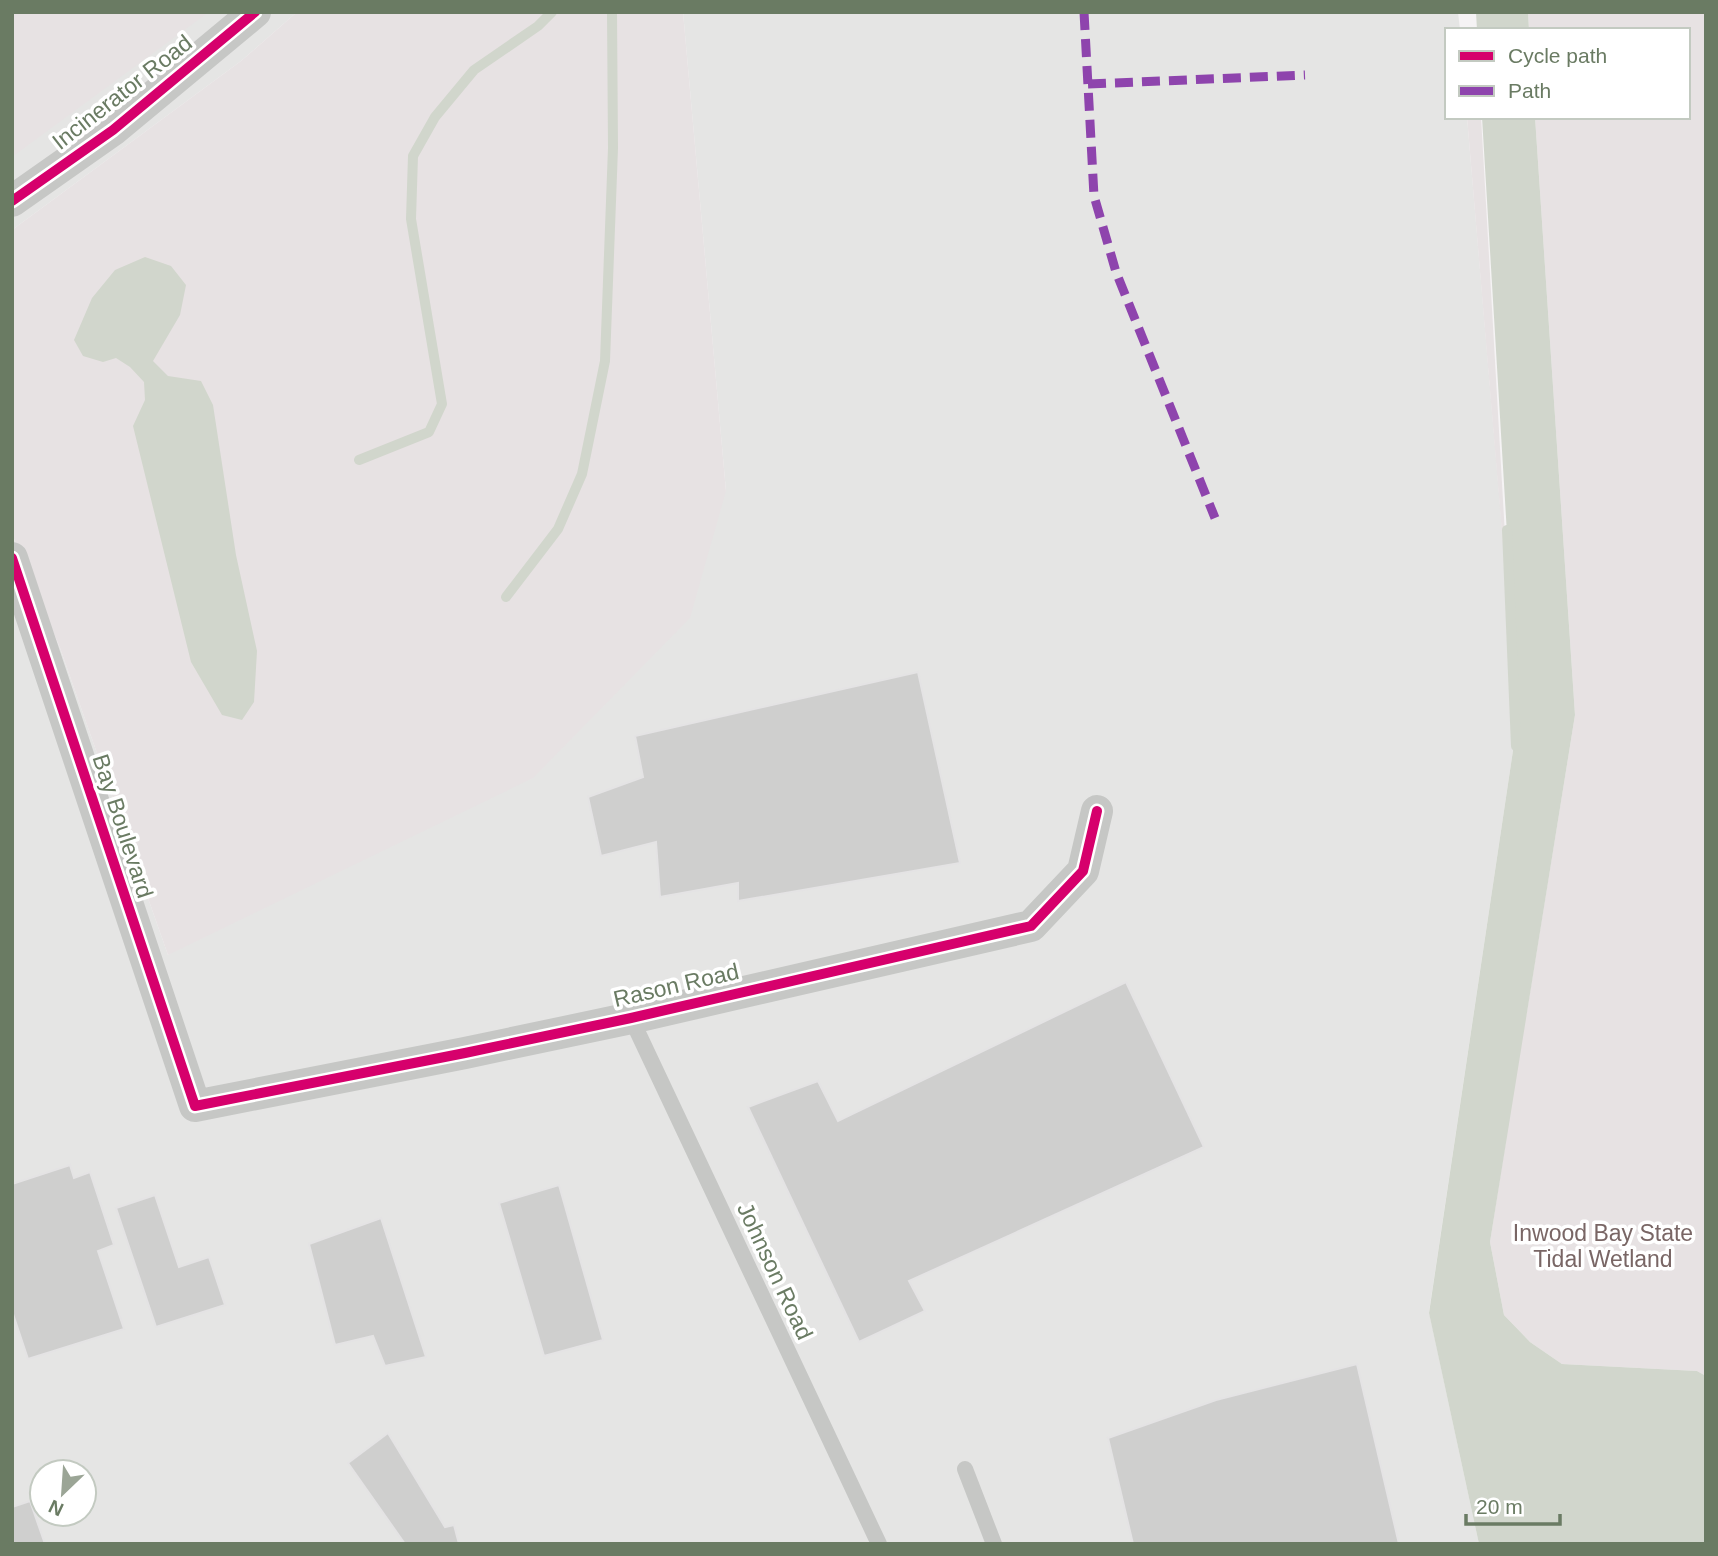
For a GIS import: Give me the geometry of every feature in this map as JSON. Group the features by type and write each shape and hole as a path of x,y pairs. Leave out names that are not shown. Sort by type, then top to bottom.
{"street":[{"name":"Incinerator Road","path":"12,201 113,130 255,12"},
{"name":"Bay Boulevard","path":"12,558 195,1106"},
{"name":"Rason Road","path":"195,1106 631,1018 1031,926 1083,870 1097,811"}],"lane":[{"name":"Johnson Road","path":"631,1018 879,1544"},
{"path":"965,1469 993,1544"}],"shaded area":[{"path":"12,12 297,12 241,61 12,230"},
{"path":"683,12 1458,12 1460,28 1445,28 1445,119 1467,119 1518,717 1429,1312 1479,1544 12,1544 12,534 60,648 168,955 726,491"},
{"path":"1476,12 1528,12 1529,28 1477,28"},
{"path":"1482,119 1535,119 1575,715 1490,1242 1504,1315 1530,1342 1562,1364 1697,1371 1706,1376 1706,1544 1479,1544 1429,1313 1518,717"},
{"path":"145,257 171,266 186,285 180,315 153,361 168,376 201,381 213,405 236,555 257,651 254,702 242,720 222,715 191,662 133,426 145,400 144,382 130,367 116,358 103,362 83,356 74,340 92,298 115,270"}],"green space":[{"path":"12,12 209,12 12,157"},
{"path":"297,12 683,12 726,491 690,618 533,778 168,955 60,648 12,534 12,230 241,61"},
{"name":"Inwood Bay State Tidal Wetland","path":"1528,12 1706,12 1706,1376 1697,1371 1562,1364 1530,1342 1504,1315 1490,1242 1506,1140 1500,1137 1527,1011 1575,715 1535,119 1690,119 1690,28 1529,28"},
{"path":"1467,119 1481,119 1511,640"}],"building":[{"path":"918,672 960,863 738,901 738,883 660,897 656,842 601,856 588,797 643,777 635,736"},
{"path":"1126,982 1204,1147 909,1281 925,1311 859,1342 748,1107 818,1081 838,1121"},
{"path":"70,1165 74,1178 90,1172 114,1245 98,1251 124,1329 28,1359 12,1311 12,1184"},
{"path":"559,1185 603,1340 544,1356 499,1203"},
{"path":"155,1195 179,1267 209,1257 225,1305 156,1327 116,1208"},
{"path":"381,1218 426,1357 385,1366 373,1336 335,1345 309,1244"},
{"path":"1357,1364 1399,1544 1133,1544 1108,1438 1216,1400"},
{"path":"388,1433 445,1527 454,1525 459,1544 405,1544 348,1463"},
{"path":"28,1502 28,1528 39,1528 45,1544 12,1544 12,1507"}],"waterway":[{"path":"359,460 429,432 442,404 411,219 413,156 435,117 474,70 538,26 552,12"},
{"path":"506,597 558,529 582,474 605,361 613,148 612,12"},
{"path":"1507,530 1516,746"}],"marked path":[{"path":"1084,12 1094,196 1116,272 1215,518"},
{"path":"1088,84 1305,75"}],"cycle path":[{"path":"12,201 113,130 255,12"},
{"path":"12,558 195,1106 631,1018 1031,926 1083,871 1097,811"}]}
